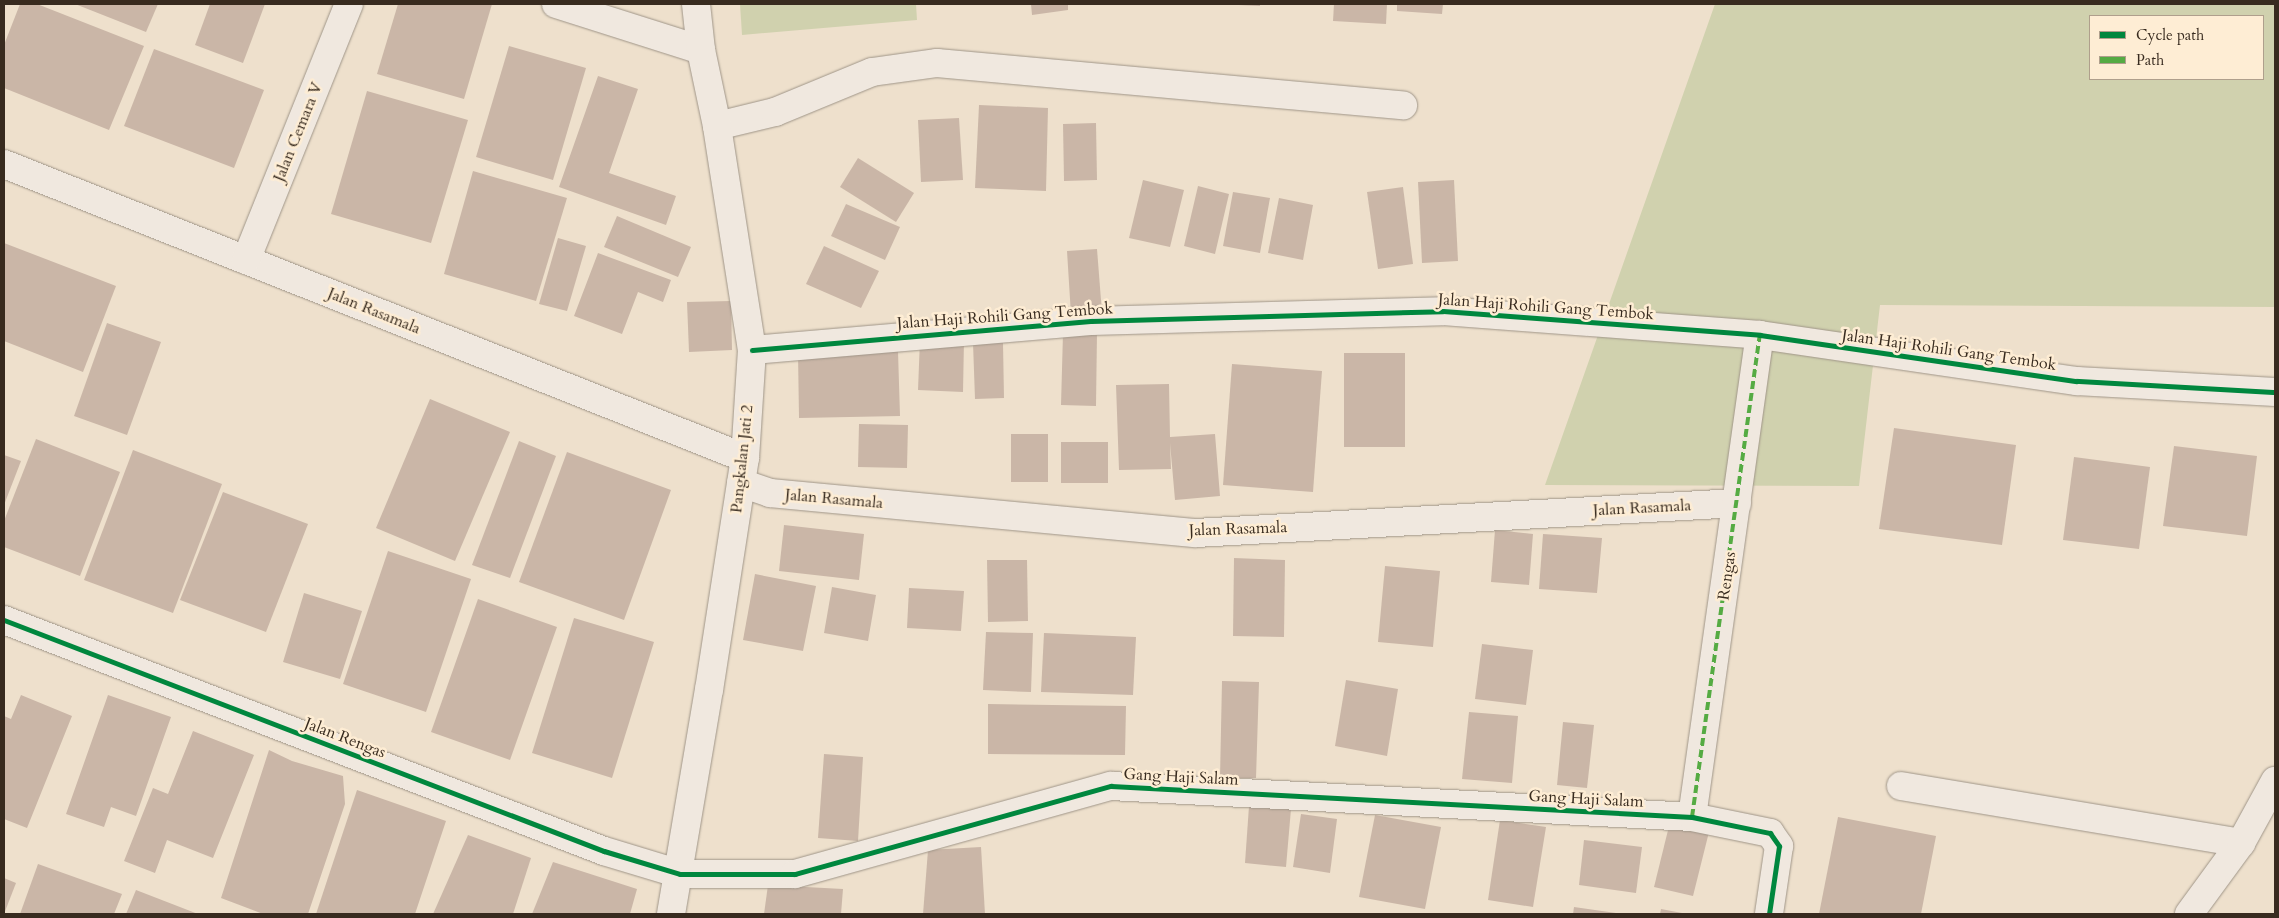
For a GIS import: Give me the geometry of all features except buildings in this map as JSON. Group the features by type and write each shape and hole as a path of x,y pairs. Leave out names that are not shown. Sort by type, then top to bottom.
{"street":[{"name":"Jalan Cemara V","path":"246,260 349,4"},
{"path":"556,4 701,50"},
{"name":"Pangkalan Jati 2","path":"671,914 680,874 743,470 752,350 717,126 701,50 696,4"},
{"path":"717,126 776,112 872,72 937,63 1403,105"},
{"name":"Jalan Rasamala","path":"4,164 246,260 743,470 770,493 1196,532 1737,503"},
{"name":"Jalan Haji Rohili Gang Tembok","path":"752,350 1091,320 1444,311 1760,335 2077,381 2275,392"},
{"name":"Rengas","path":"1692,817 1760,335"},
{"name":"Jalan Rengas","path":"4,620 604,850 680,874"},
{"path":"2189,914 2241,843 2275,781"},
{"name":"Gang Haji Salam","path":"680,874 795,874 1111,786 1692,817 1770,833 1779,846 1769,914"},
{"path":"1901,786 2241,843"}],"green space":[{"path":"740,4 916,4 917,20 742,35"},
{"path":"1715,4 2275,4 2275,307 1880,305 1859,486 1545,485"}],"marked path":[{"path":"1696,818 1692,817 1760,335 1757,335"}],"cycle path":[{"path":"752,350 1091,321 1443,311 1760,335 2077,381 2275,392"},
{"path":"4,620 604,851 680,874 795,874 1111,786 1692,817 1770,833 1779,846 1769,914"}]}
